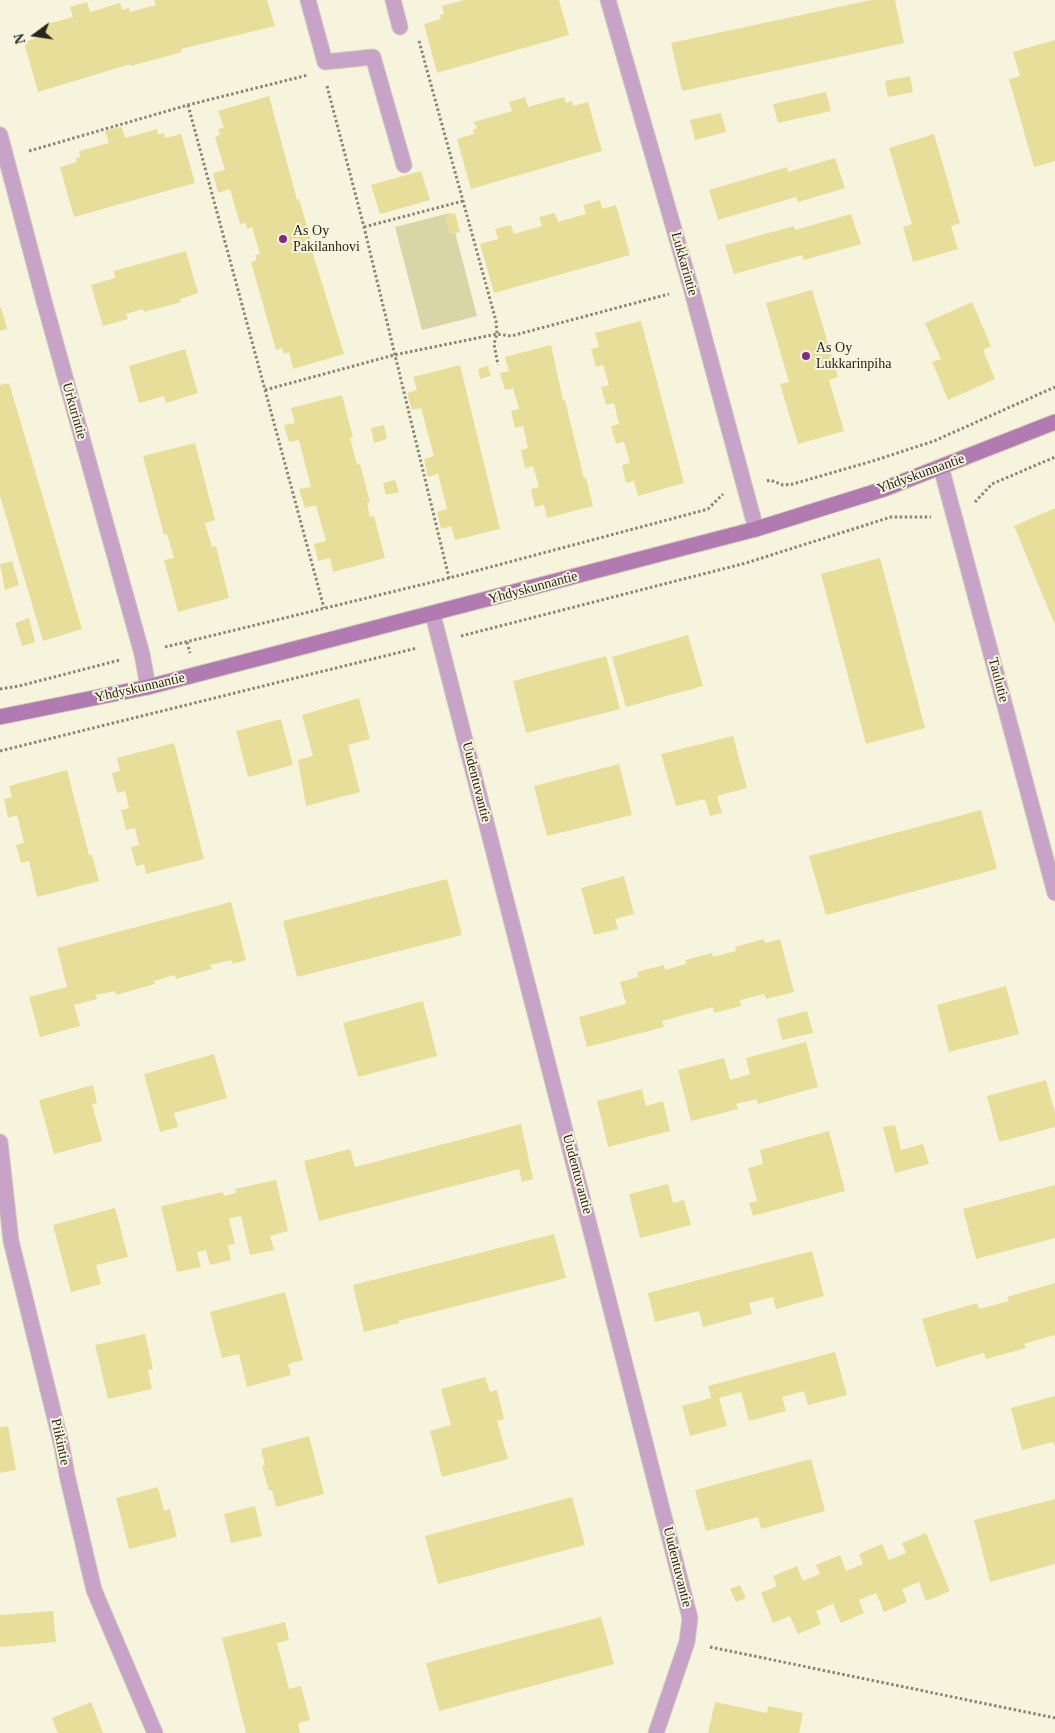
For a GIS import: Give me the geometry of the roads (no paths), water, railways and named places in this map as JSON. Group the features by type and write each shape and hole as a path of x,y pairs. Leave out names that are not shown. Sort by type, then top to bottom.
{"main road":[{"name":"Yhdyskunnantie","path":"0,717 148,687 433,615 756,528 884,489 1055,422"}],"street":[{"path":"308,0 324,67 373,57 404,165"},
{"path":"392,0 400,27"},
{"name":"Lukkarintie","path":"608,0 691,288 756,528"},
{"name":"Urkurintie","path":"0,135 142,654 148,687"},
{"name":"Taulutie","path":"941,467 1055,893"},
{"name":"Uudentuvantie","path":"433,615 690,1618 687,1642 656,1733"},
{"name":"Piikintie","path":"0,1142 6,1240 62,1448 66,1475 94,1590 155,1733"}],"place":[{"name":"As Oy Pakilanhovi","path":"283,239"},
{"name":"As Oy Lukkarinpiha","path":"806,356"}]}
